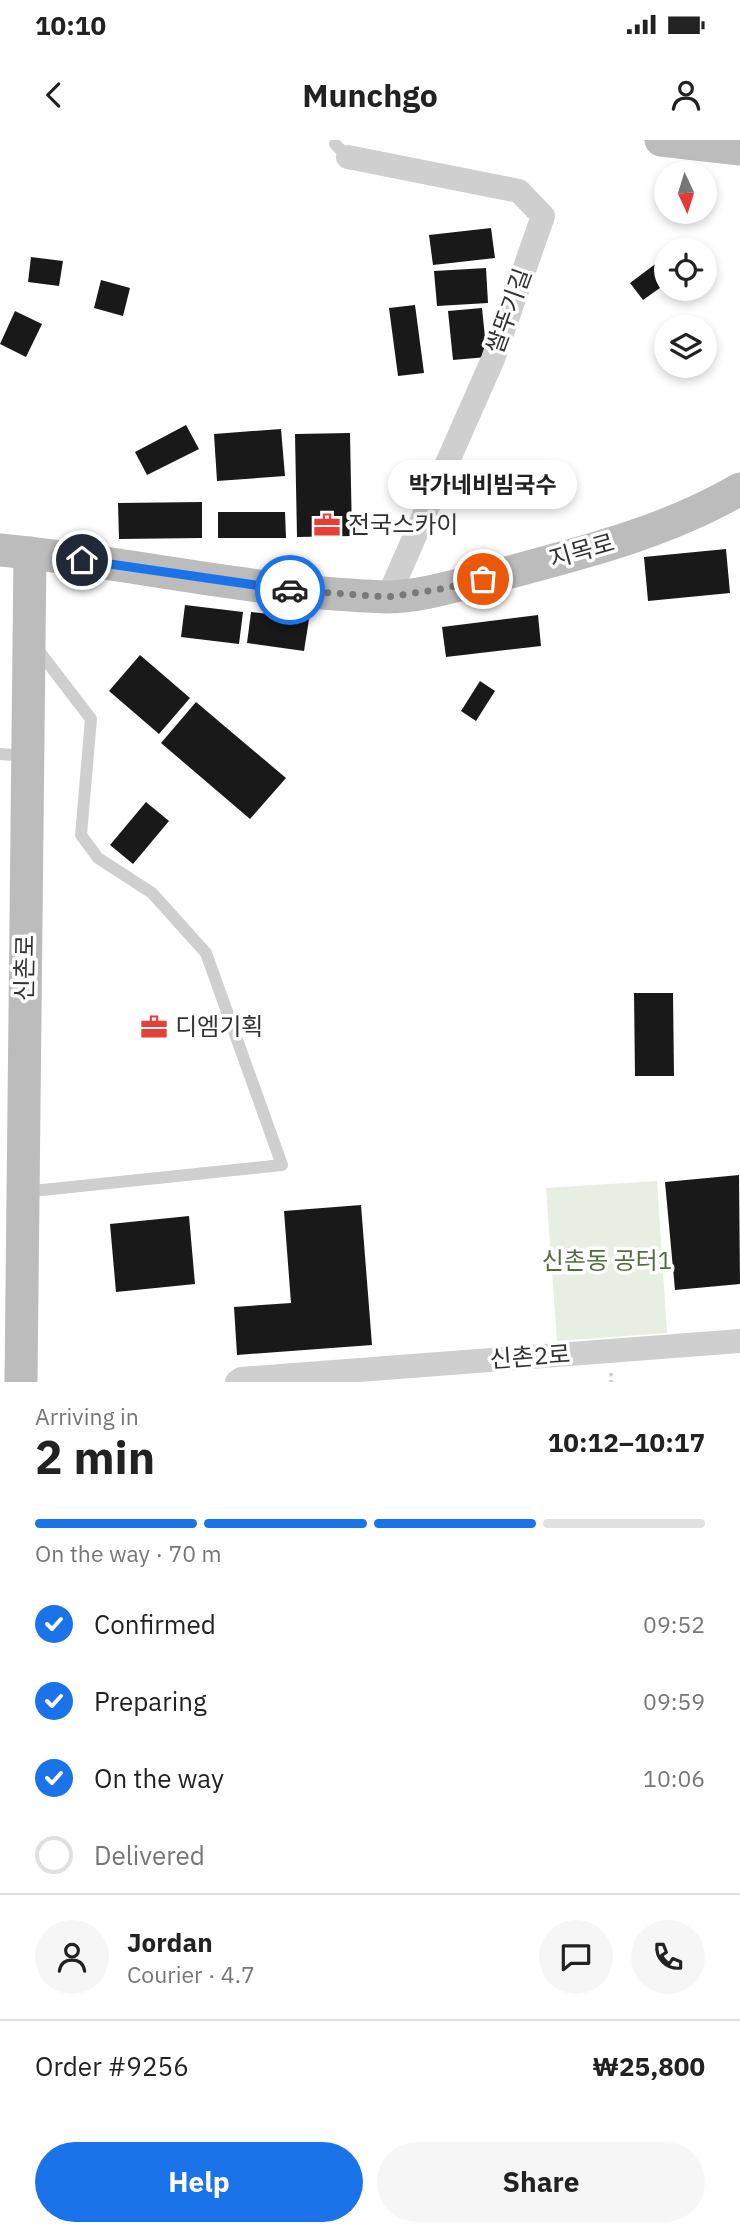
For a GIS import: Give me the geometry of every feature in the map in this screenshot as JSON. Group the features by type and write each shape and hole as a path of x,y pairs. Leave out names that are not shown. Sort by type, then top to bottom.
{"street":[{"path":"661,140 740,149"},
{"name":"쌀뚜기길","path":"342,150 519,191 543,216 493,359 388,597"},
{"name":"지목로","path":"15,552 292,590 388,597 447,588 651,531 711,506 740,489"},
{"name":"신촌로","path":"15,552 29,638 14,755 23,1192 21,1382"},
{"name":"신촌2로","path":"237,1382 242,1379 740,1341"}],"lane":[{"path":"23,1192 282,1165 206,953 152,893 98,858 81,835 91,719 29,638"}],"green space":[{"name":"신촌동 공터1","path":"657,1181 667,1333 557,1341 546,1188"}],"building":[{"path":"491,228 495,258 433,265 429,235"},
{"path":"31,257 63,261 59,286 28,282"},
{"path":"654,265 654,292 643,300 630,283"},
{"path":"486,268 488,303 437,306 434,271"},
{"path":"101,280 130,288 123,316 94,308"},
{"path":"415,305 424,373 398,376 389,308"},
{"path":"482,308 487,357 453,360 448,311"},
{"path":"15,311 42,324 26,357 0,344"},
{"path":"186,425 199,449 147,475 135,452"},
{"path":"281,429 285,476 217,481 214,434"},
{"path":"350,433 352,536 297,537 295,434"},
{"path":"202,502 202,538 119,539 118,503"},
{"path":"218,512 285,512 286,538 218,538"},
{"path":"726,549 730,593 648,601 644,557"},
{"path":"185,605 243,612 239,644 181,637"},
{"path":"251,612 309,619 304,651 247,643"},
{"path":"538,615 541,646 446,657 442,627"},
{"path":"140,655 190,698 159,734 109,691"},
{"path":"480,681 495,691 476,721 461,711"},
{"path":"196,702 286,778 250,819 161,743"},
{"path":"146,802 169,821 133,864 110,845"},
{"path":"634,993 673,993 674,1076 635,1076"},
{"path":"739,1175 740,1284 675,1290 665,1182"},
{"path":"361,1205 372,1345 237,1355 234,1307 291,1303 284,1211"},
{"path":"189,1216 195,1284 116,1292 110,1224"}],"way so far":[{"path":"290,590 388,597 447,588 483,579"}],"place":[{"name":"전국스카이","path":"327,525"},
{"name":"박가네비빔국수","path":"483,579"},
{"name":"디엠기획","path":"154,1027"}],"route":[{"path":"82,560 290,590"}]}
